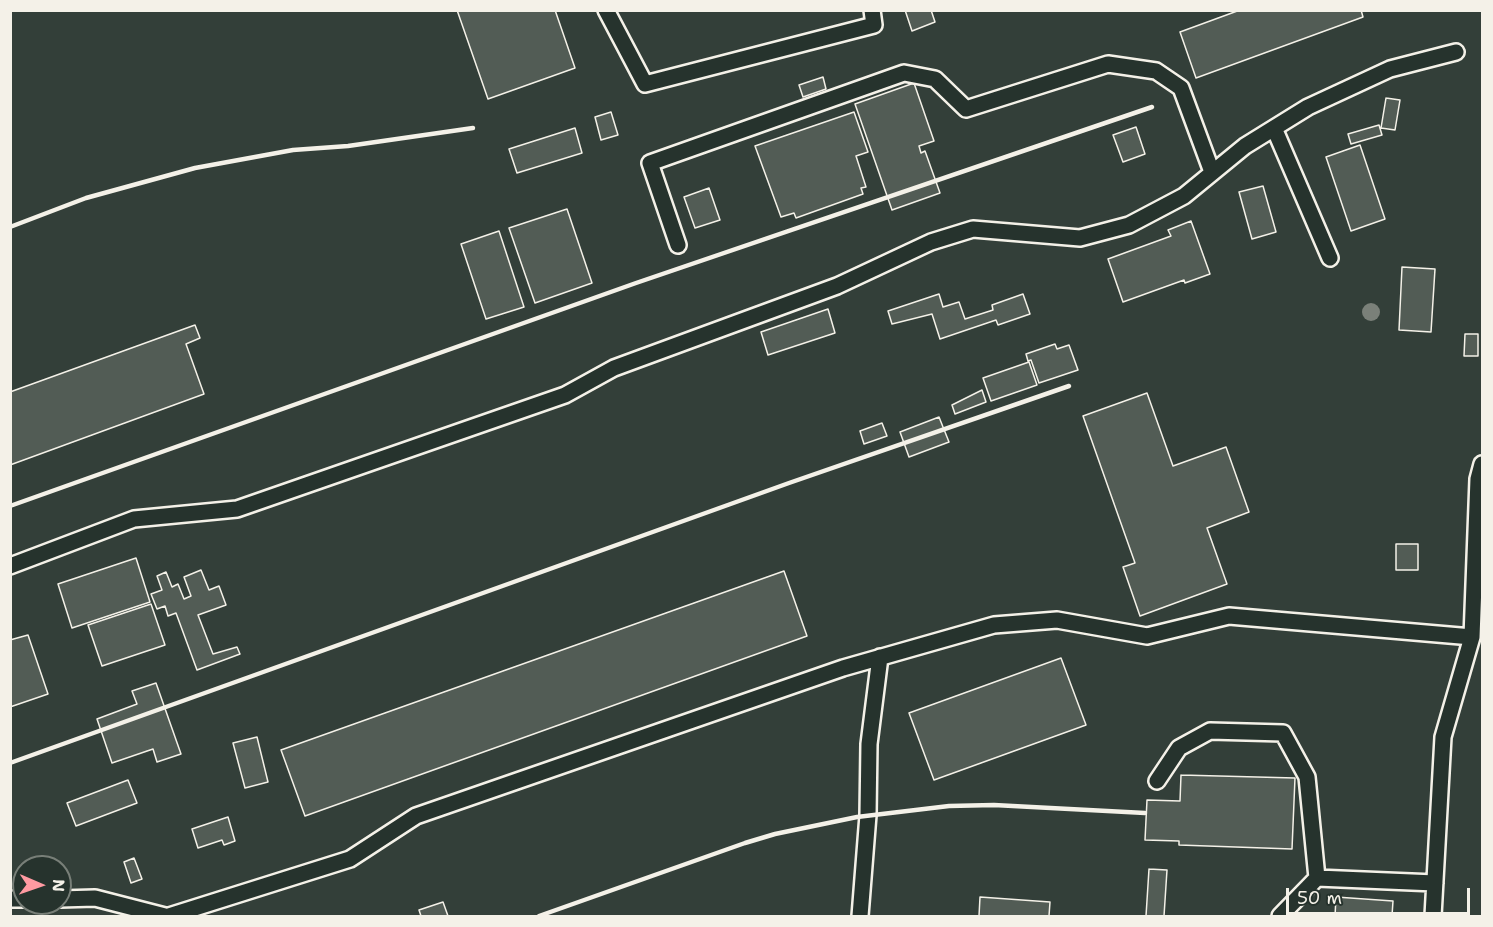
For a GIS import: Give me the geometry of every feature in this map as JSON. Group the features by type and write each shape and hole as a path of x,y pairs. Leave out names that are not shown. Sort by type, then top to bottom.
{"lane":[{"path":"606,10 645,84 874,25 872,10"},
{"path":"10,566 134,519 237,509 565,394 614,368 837,286 931,242 973,229 1080,238 1129,225 1184,196 1212,172 1308,107 1390,69 1456,52"},
{"path":"678,245 650,163 904,73 935,79 966,109 1108,64 1156,71 1181,88 1212,172"},
{"path":"1274,128 1330,258"},
{"path":"1433,916 1443,737 1472,637 1478,479 1482,464"},
{"path":"72,899 95,898 167,916 350,859 416,816 880,657 994,624 1057,620 1147,636 1229,616 1472,637"},
{"path":"860,916 868,815 869,744 880,657"},
{"path":"1156,781 1179,748 1210,731 1283,733 1307,777 1317,878"},
{"path":"1280,916 1317,878 1435,883"}],"shaded area":[{"path":"10,11 1482,11 1482,916 11,916"}],"building":[{"path":"457,10 555,10 575,68 488,99"},
{"path":"905,10 931,10 935,22 912,31"},
{"path":"1240,10 1361,10 1363,17 1196,78 1180,32"},
{"path":"823,77 826,89 803,97 799,85"},
{"path":"914,83 934,141 919,146 921,153 925,151 940,193 892,210 855,104"},
{"path":"1386,98 1400,100 1395,130 1381,128"},
{"path":"611,112 618,135 601,140 595,117"},
{"path":"854,112 868,152 856,156 866,187 861,188 863,194 796,218 794,213 781,217 755,146"},
{"path":"1379,125 1382,135 1351,144 1348,134"},
{"path":"1136,127 1145,154 1123,162 1113,135"},
{"path":"575,128 582,153 517,173 509,149"},
{"path":"1360,145 1385,219 1351,231 1326,157"},
{"path":"1263,186 1276,232 1252,239 1239,192"},
{"path":"709,188 720,220 695,228 684,197"},
{"path":"567,209 592,283 535,303 509,228"},
{"path":"1191,221 1210,274 1185,283 1184,280 1123,302 1108,259 1171,236 1168,230"},
{"path":"499,231 524,307 486,319 461,244"},
{"path":"1402,267 1435,269 1431,332 1399,330"},
{"path":"939,294 943,307 959,302 965,319 993,310 992,305 1023,294 1030,314 998,325 996,320 940,339 932,314 892,324 888,311"},
{"path":"828,309 835,333 768,355 761,332"},
{"path":"195,325 200,338 186,344 204,394 10,465 10,392"},
{"path":"1465,334 1478,334 1478,356 1464,356"},
{"path":"1055,344 1057,349 1069,345 1078,370 1039,383 1031,360 1028,361 1026,354"},
{"path":"1029,362 1037,385 991,401 983,378"},
{"path":"982,390 986,402 955,414 952,405"},
{"path":"1147,393 1173,466 1226,447 1249,512 1207,528 1227,584 1140,616 1123,567 1135,563 1083,416"},
{"path":"939,417 949,442 909,457 900,432"},
{"path":"882,423 887,436 864,444 860,431"},
{"path":"1396,544 1418,544 1418,570 1396,570"},
{"path":"136,558 150,602 72,628 58,584"},
{"path":"201,570 209,590 219,586 226,605 198,615 213,654 237,647 240,654 197,670 176,613 168,616 165,606 157,609 151,594 162,590 157,576 166,572 172,587 178,584 184,599 191,596 184,577"},
{"path":"784,571 807,636 305,816 281,750"},
{"path":"151,604 165,645 102,666 88,625"},
{"path":"28,635 48,694 10,707 10,640"},
{"path":"1061,658 1086,725 934,780 909,713"},
{"path":"156,683 181,754 157,762 153,749 112,763 97,719 137,704 132,691"},
{"path":"257,737 268,782 245,788 233,743"},
{"path":"1181,775 1295,778 1292,849 1179,845 1179,841 1145,840 1147,800 1180,801"},
{"path":"128,780 137,803 76,826 67,803"},
{"path":"228,817 235,841 224,845 222,840 198,848 192,829"},
{"path":"134,858 142,879 131,883 124,862"},
{"path":"1149,869 1167,870 1164,916 1146,916"},
{"path":"980,897 1050,902 1049,916 979,916"},
{"path":"1336,897 1393,901 1392,916 1335,916"},
{"path":"443,902 448,916 421,916 419,910"}],"railway":[{"path":"10,506 636,283 1152,107"},
{"path":"10,227 86,198 195,168 293,150 348,146 473,128"},
{"path":"10,763 789,483 1069,386"},
{"path":"539,916 745,843 775,834 857,817 949,806 994,805 1145,813"}]}
